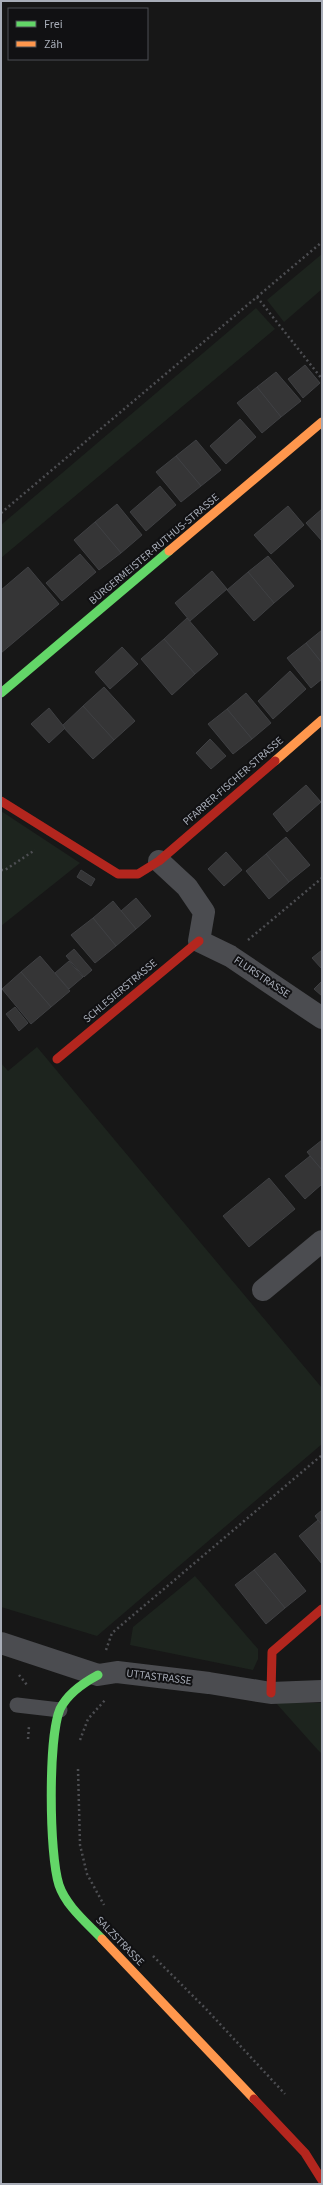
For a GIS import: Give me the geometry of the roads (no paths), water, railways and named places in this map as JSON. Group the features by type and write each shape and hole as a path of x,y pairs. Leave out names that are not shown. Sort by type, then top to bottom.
{"street":[{"name":"BÜRGERMEISTER-RUTHUS-STRASSE","path":"1,693 322,422"},
{"name":"PFARRER-FISCHER-STRASSE","path":"159,861 322,720"},
{"path":"1,801 118,874 138,874 159,861 187,887 204,912 199,940"},
{"name":"FLURSTRASSE","path":"199,940 230,956 322,1018"},
{"name":"SCHLESIERSTRASSE","path":"57,1059 199,940"},
{"path":"263,1290 322,1241"},
{"path":"271,1693 272,1652 322,1609"},
{"name":"UTTASTRASSE","path":"1,1643 107,1674 209,1683 271,1693 322,1691"},
{"name":"SALZSTRASSE","path":"107,1674 74,1690 60,1710 54,1733 53,1761 55,1864 59,1885 75,1911 305,2152 322,2180"}],"lane":[{"path":"17,1705 60,1710"}]}
